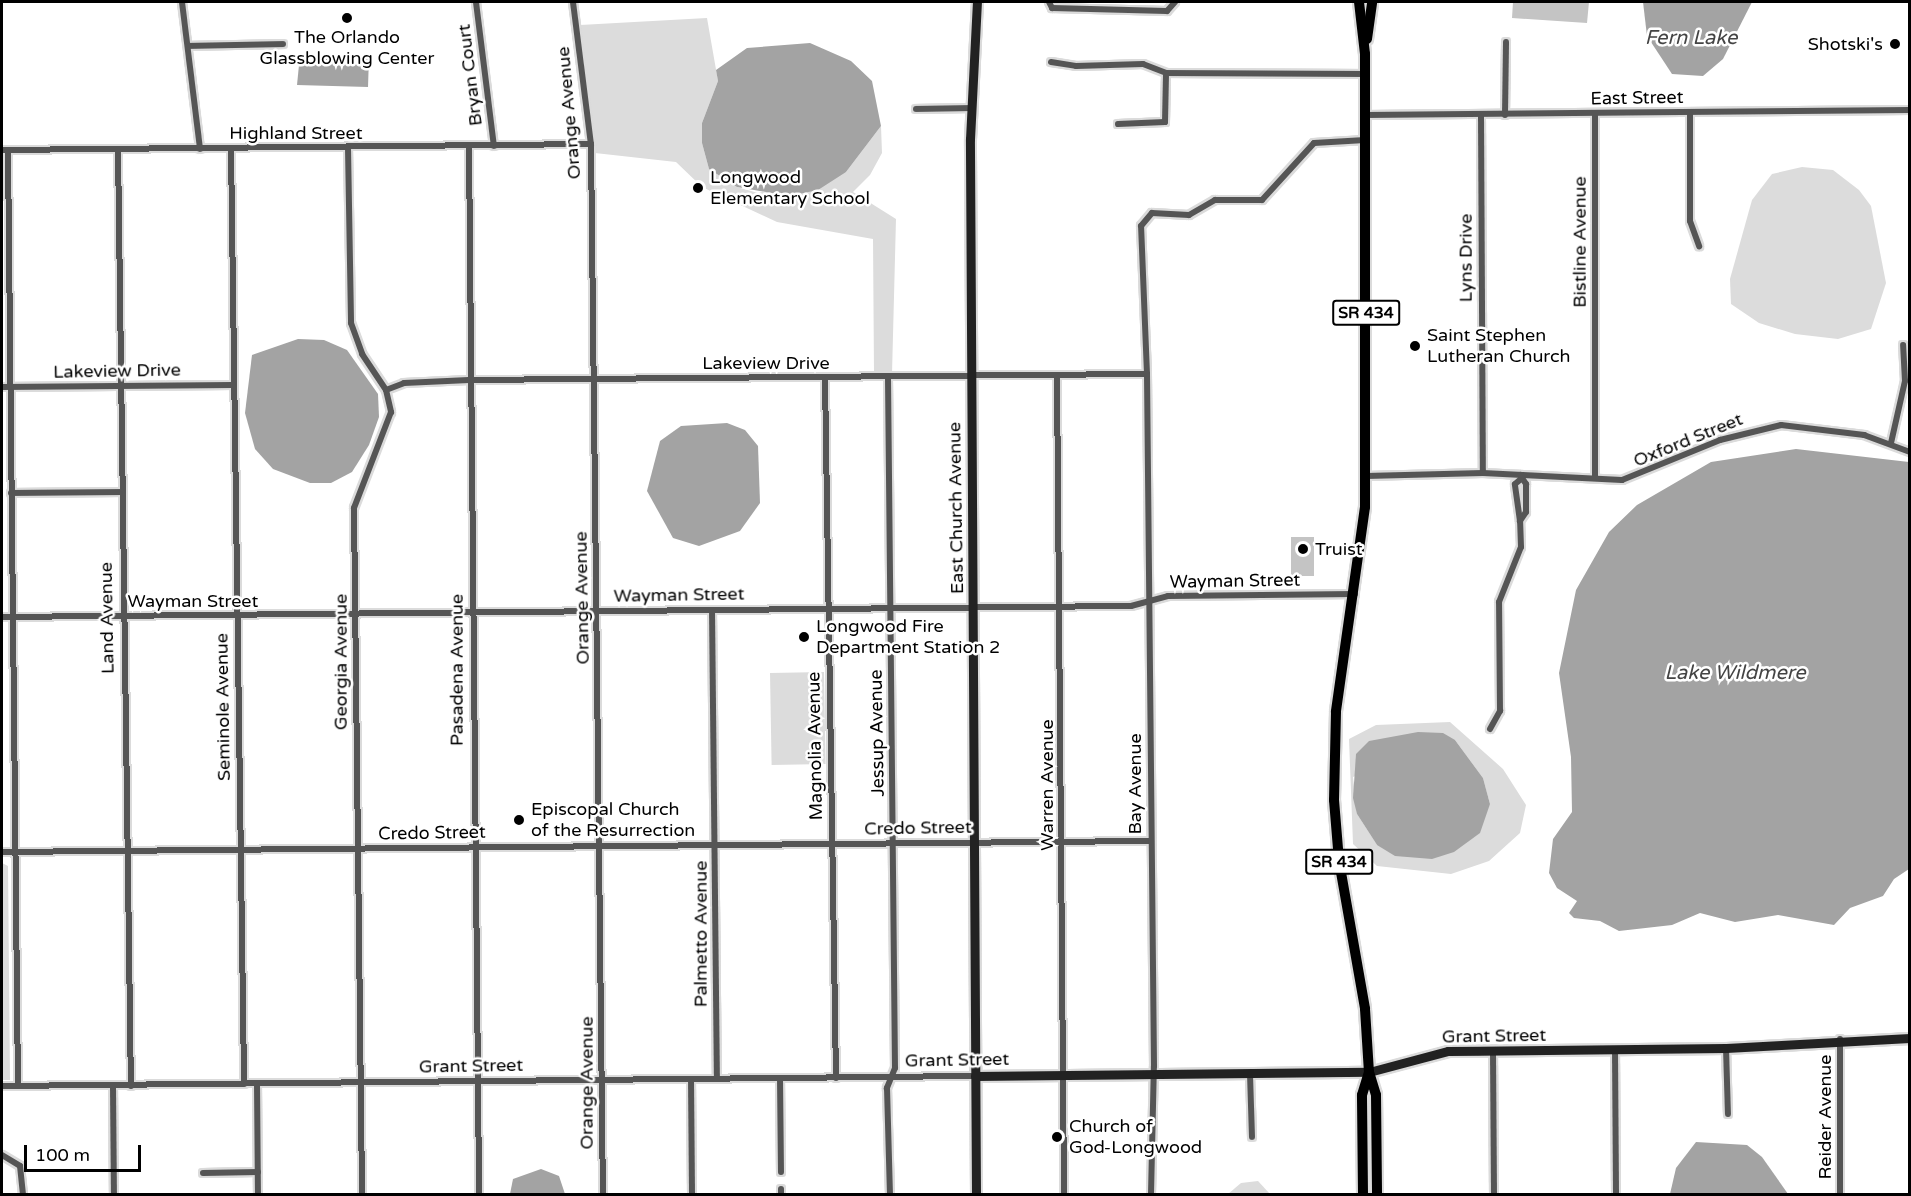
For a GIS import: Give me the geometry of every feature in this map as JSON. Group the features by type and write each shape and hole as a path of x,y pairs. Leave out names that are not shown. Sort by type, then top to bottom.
{"main road":[{"name":"SR 434","path":"1359,2 1365,54 1366,476 1355,594 1336,712 1334,800 1341,879 1365,1009 1369,1072 1376,1095 1377,1194"},
{"name":"SR 434","path":"1365,54 1372,2"},
{"name":"SR 434","path":"1363,1194 1362,1095 1369,1072"}],"street":[{"path":"182,2 200,148"},
{"name":"Bryan Court","path":"477,2 494,146"},
{"name":"Orange Avenue","path":"573,2 591,144 603,1194"},
{"name":"East Church Avenue","path":"976,1194 971,108 977,2"},
{"path":"1049,2 1052,8 1167,11 1175,2"},
{"path":"1505,115 1506,42"},
{"path":"188,46 283,44"},
{"path":"1051,62 1076,66 1143,64 1166,73 1365,74"},
{"path":"1118,124 1165,122 1166,73"},
{"path":"916,109 971,108"},
{"name":"East Street","path":"1365,115 1910,110"},
{"path":"1690,112 1690,221 1699,246"},
{"name":"Bistline Avenue","path":"1595,113 1595,478"},
{"name":"Lyns Drive","path":"1481,115 1483,473"},
{"name":"Bay Avenue","path":"1151,1194 1149,600 1144,218 1152,213 1189,215 1215,200 1262,200 1314,143 1365,141"},
{"name":"Highland Street","path":"5,150 591,144"},
{"name":"Pasadena Avenue","path":"469,146 469,380 479,1194"},
{"name":"Seminole Avenue","path":"231,148 244,1084"},
{"name":"Georgia Avenue","path":"348,148 351,323 354,339 386,390 389,427 358,490 354,508 362,1194"},
{"name":"Land Avenue","path":"118,149 122,616 131,1086"},
{"path":"5,150 14,618 18,1086"},
{"path":"1891,443 1905,381 1903,345"},
{"name":"Lakeview Drive","path":"386,390 404,383 469,380 1147,374"},
{"name":"Warren Avenue","path":"1057,376 1064,1194"},
{"name":"Magnolia Avenue","path":"825,378 836,1078"},
{"name":"Jessup Avenue","path":"888,378 892,844 891,1077 887,1088 890,1194"},
{"name":"Lakeview Drive","path":"2,387 233,385"},
{"name":"Oxford Street","path":"1366,476 1483,473 1520,477 1635,479 1720,440 1781,425 1842,431 1891,443 1910,452"},
{"path":"1490,729 1500,711 1499,602 1521,547 1515,484 1520,477 1526,484 1526,512 1520,521"},
{"path":"11,493 121,492"},
{"name":"Wayman Street","path":"2,618 1131,606 1168,596 1355,594"},
{"name":"Palmetto Avenue","path":"712,610 717,1079"},
{"name":"Credo Street","path":"2,852 1150,841"},
{"name":"Grant Street","path":"2,1086 602,1082 692,1079 1369,1072 1430,1054 1726,1048 1840,1039 1910,1038"},
{"name":"Reider Avenue","path":"1840,1039 1840,1194"},
{"path":"1726,1048 1728,1114"},
{"path":"1615,1050 1616,1194"},
{"path":"1493,1052 1494,1194"},
{"path":"1250,1074 1252,1137"},
{"path":"780,1078 781,1172"},
{"path":"692,1079 692,1194"},
{"path":"257,1084 258,1194"},
{"path":"113,1087 114,1194"},
{"path":"2,1155 20,1166 22,1194"},
{"path":"203,1173 258,1173"}],"shaded area":[{"path":"707,18 718,81 702,123 702,143 709,169 737,187 758,193 846,172 881,126 882,153 870,175 853,192 896,219 892,374 874,374 873,239 777,222 702,187 676,162 595,153 580,25"},
{"path":"1802,167 1833,170 1859,190 1871,206 1886,283 1871,329 1838,339 1795,334 1759,323 1731,304 1730,279 1752,200 1772,174"},
{"path":"824,672 826,764 772,765 770,673"},
{"path":"1450,722 1503,769 1526,805 1520,833 1489,861 1451,874 1377,866 1353,844 1349,739 1376,725","holes":["1455,740 1483,778 1490,804 1377,845 1357,814 1353,777"]},
{"path":"2,863 8,866 10,1080 2,1080"},
{"path":"1258,1181 1270,1194 1228,1194 1241,1183"}],"water":[{"name":"Fern Lake","path":"1643,2 1752,2 1723,59 1703,76 1672,74 1647,36"},
{"path":"810,43 851,61 872,81 881,126 846,172 818,190 789,196 737,187 709,169 702,143 702,123 718,81 716,70 747,48"},
{"path":"347,53 369,57 368,87 297,85 299,65"},
{"path":"298,339 324,340 347,350 378,394 379,417 369,445 352,472 331,483 310,483 273,469 255,449 245,413 252,355"},
{"path":"727,423 745,430 758,446 760,503 740,531 699,546 673,538 647,491 660,441 681,426"},
{"name":"Lake Wildmere","path":"1796,449 1909,462 1909,869 1894,879 1883,896 1850,908 1834,925 1778,915 1735,922 1700,913 1672,925 1619,931 1600,921 1574,918 1569,913 1577,901 1557,888 1549,873 1553,839 1572,812 1571,757 1559,673 1576,590 1609,532 1637,505 1711,462"},
{"path":"1418,732 1443,733 1455,740 1483,778 1490,804 1480,833 1454,852 1432,859 1395,856 1377,845 1357,814 1353,798 1356,754 1369,741"},
{"path":"1696,1142 1747,1145 1762,1157 1788,1194 1670,1194 1676,1168"},
{"path":"541,1169 559,1176 565,1194 510,1194 513,1179"}],"building":[{"path":"1513,2 1589,2 1587,23 1512,18"},
{"name":"Truist","path":"1291,537 1314,537 1314,576 1291,576"}],"place":[{"name":"The Orlando Glassblowing Center","path":"347,18"},
{"name":"Shotski's","path":"1895,44"},
{"name":"Longwood Elementary School","path":"698,188"},
{"name":"Saint Stephen Lutheran Church","path":"1415,346"},
{"name":"Truist","path":"1303,549"},
{"name":"Longwood Fire Department Station 2","path":"804,637"},
{"name":"Episcopal Church of the Resurrection","path":"519,820"},
{"name":"Church of God-Longwood","path":"1057,1137"}]}
